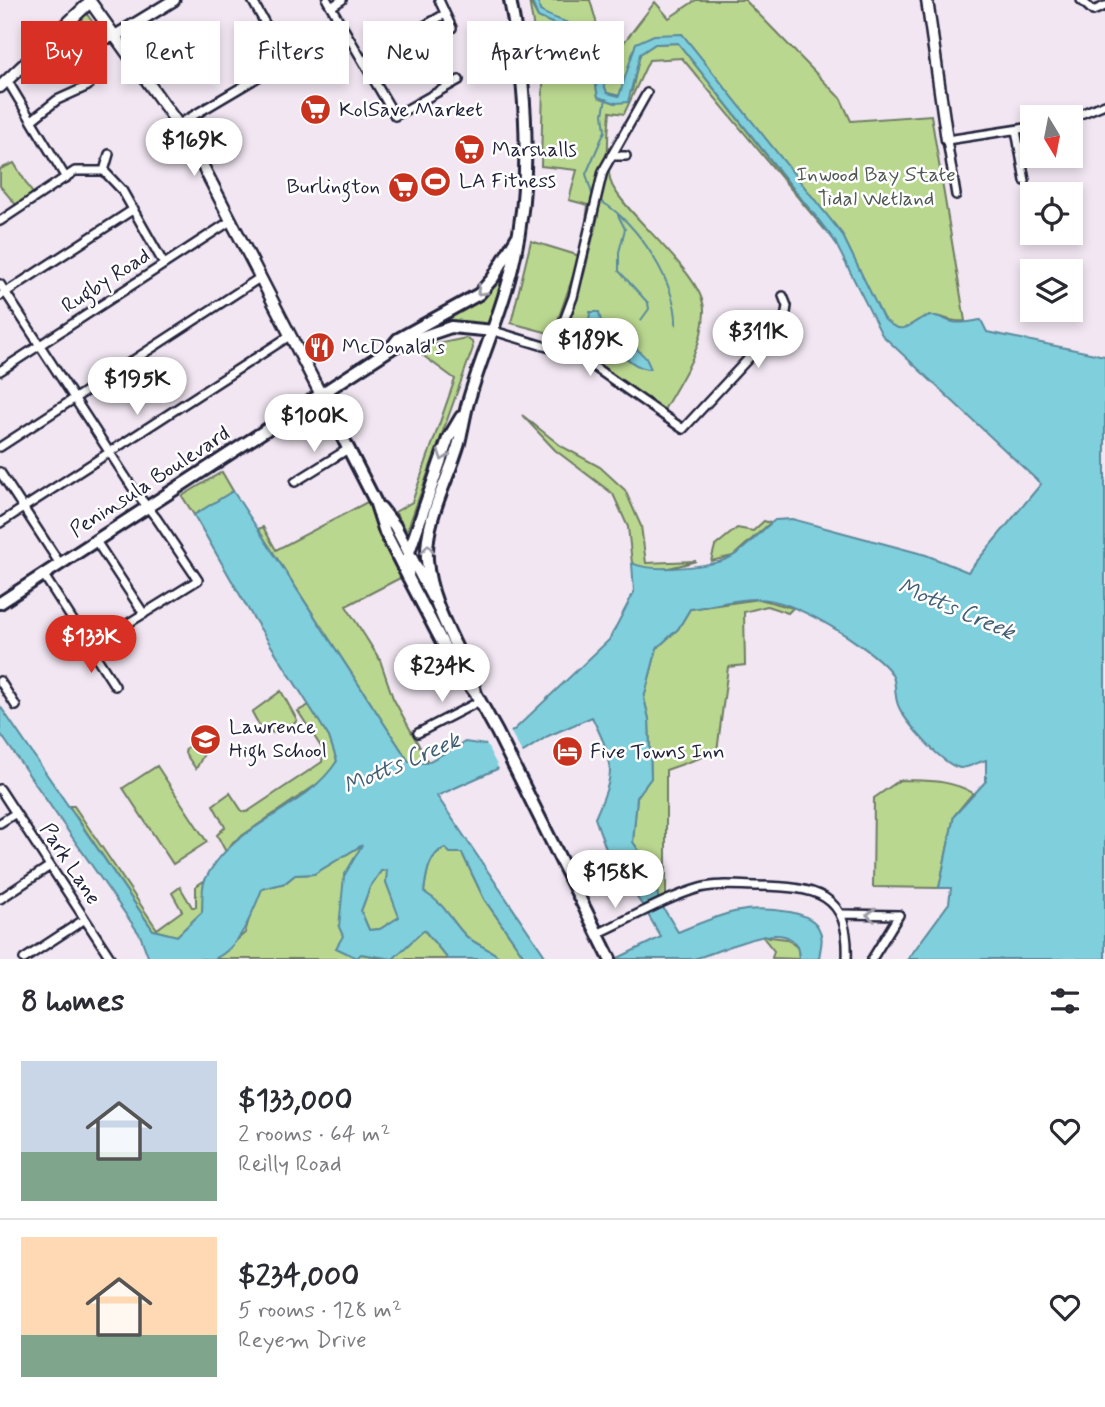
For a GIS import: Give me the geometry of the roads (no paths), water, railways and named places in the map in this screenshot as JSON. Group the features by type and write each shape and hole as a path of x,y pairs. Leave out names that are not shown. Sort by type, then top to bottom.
{"main road":[{"path":"107,38 115,36 174,0"},
{"path":"442,615 428,567 428,537 459,442 467,405 494,331 518,235 526,167 526,112 510,0"},
{"path":"927,0 947,140"},
{"path":"69,21 89,1 179,124 232,220 375,501 385,532 408,577 454,665 478,697"},
{"path":"4,84 21,68"},
{"path":"390,349 398,339 479,294 490,282 518,235"},
{"path":"390,349 413,338 452,327 494,331"},
{"name":"Peninsula Boulevard","path":"0,603 390,349"},
{"path":"408,577 409,552 449,439 467,405"},
{"path":"375,501 395,526 442,615 464,659 478,697 609,958"}],"street":[{"path":"252,0 264,21"},
{"path":"340,21 329,3 342,0"},
{"path":"439,0 448,21"},
{"path":"1081,0 1093,11 1099,11 1105,6"},
{"path":"433,21 445,14"},
{"path":"349,37 363,61"},
{"path":"453,83 459,80"},
{"path":"4,84 32,120 66,178"},
{"path":"179,124 247,84"},
{"path":"376,84 395,116 452,84"},
{"path":"32,120 57,100 88,86"},
{"path":"554,347 573,297 601,181 611,156 647,93"},
{"path":"1083,113 1105,104"},
{"path":"956,194 947,140 1020,129"},
{"path":"1016,130 1025,181"},
{"path":"104,170 109,154"},
{"path":"611,156 626,156"},
{"path":"0,221 66,178 85,169 104,170 122,190 164,264"},
{"path":"3,295 134,209"},
{"name":"Rugby Road","path":"0,372 232,220"},
{"path":"0,447 261,277"},
{"path":"0,284 3,295 40,345 109,452 198,580 142,611 90,648"},
{"path":"494,331 554,347 596,365 683,429 785,319 787,306 783,296"},
{"path":"0,523 291,335"},
{"path":"295,482 348,449"},
{"path":"0,472 60,564"},
{"path":"96,541 142,611"},
{"path":"43,574 116,686"},
{"path":"0,681 16,706"},
{"path":"418,733 478,697"},
{"name":"Park Lane","path":"0,789 111,959"},
{"path":"0,823 16,813"},
{"path":"0,899 50,866"},
{"path":"597,934 699,888 805,888 823,895 842,914 847,933 847,959"},
{"path":"842,914 899,915 872,959"},
{"path":"24,959 85,919"}],"water":[{"path":"531,0 538,0 540,11 562,21 547,21 538,17"},
{"name":"Motts Creek","path":"682,34 842,234 883,318 891,325 903,328 924,317 932,316 956,323 981,320 987,332 1105,356 1105,959 908,959 949,903 951,888 939,888 954,816 986,781 986,760 961,768 945,760 916,732 902,712 892,674 879,660 829,625 773,601 742,600 690,609 678,629 657,648 644,698 649,719 651,778 637,797 633,842 652,870 659,901 678,932 733,912 759,909 790,912 810,919 818,927 822,939 819,959 799,959 795,944 785,936 771,935 692,959 616,959 661,937 643,906 610,860 595,818 607,789 610,768 609,757 592,717 548,736 497,769 437,796 547,959 526,959 484,899 462,853 450,853 445,848 431,861 424,892 442,907 468,938 501,959 448,959 424,930 393,959 361,954 357,958 336,948 343,936 339,927 344,876 362,845 314,874 295,875 285,883 262,889 238,938 223,954 214,959 149,959 140,935 0,733 0,706 153,930 177,936 202,912 204,883 217,861 250,831 306,793 337,761 329,737 251,614 194,515 233,491 409,762 426,763 465,742 485,745 513,731 609,640 634,592 632,563 667,568 698,566 724,560 739,552 775,520 792,519 926,555 968,572 1041,484 882,335 834,240 678,43 655,44 640,54 628,102 616,103 598,97 596,84 605,84 607,93 619,96 636,43 654,35","holes":["387,870 386,882 399,917 380,929 369,930 361,911 370,887 381,871"]},
{"path":"590,312 599,312 602,326 615,327 646,358 651,369 637,365 623,355 602,330 588,331"}],"waterway":[{"path":"592,194 586,174 605,131 603,114 606,99"},
{"path":"602,202 629,224 653,256 670,292 676,325"},
{"path":"814,214 836,243"},
{"path":"618,215 625,229 619,252 619,271 648,303 649,309 641,320"}],"place":[{"name":"KolSave Market","path":"316,110"},
{"name":"Marshalls","path":"469,150"},
{"name":"LA Fitness","path":"436,181"},
{"name":"Burlington","path":"403,187"},
{"name":"McDonald's","path":"319,347"},
{"name":"Lawrence High School","path":"206,739"},
{"name":"Five Towns Inn","path":"567,752"}],"park label":[{"name":"Inwood Bay State Tidal Wetland","path":"876,187"}]}
